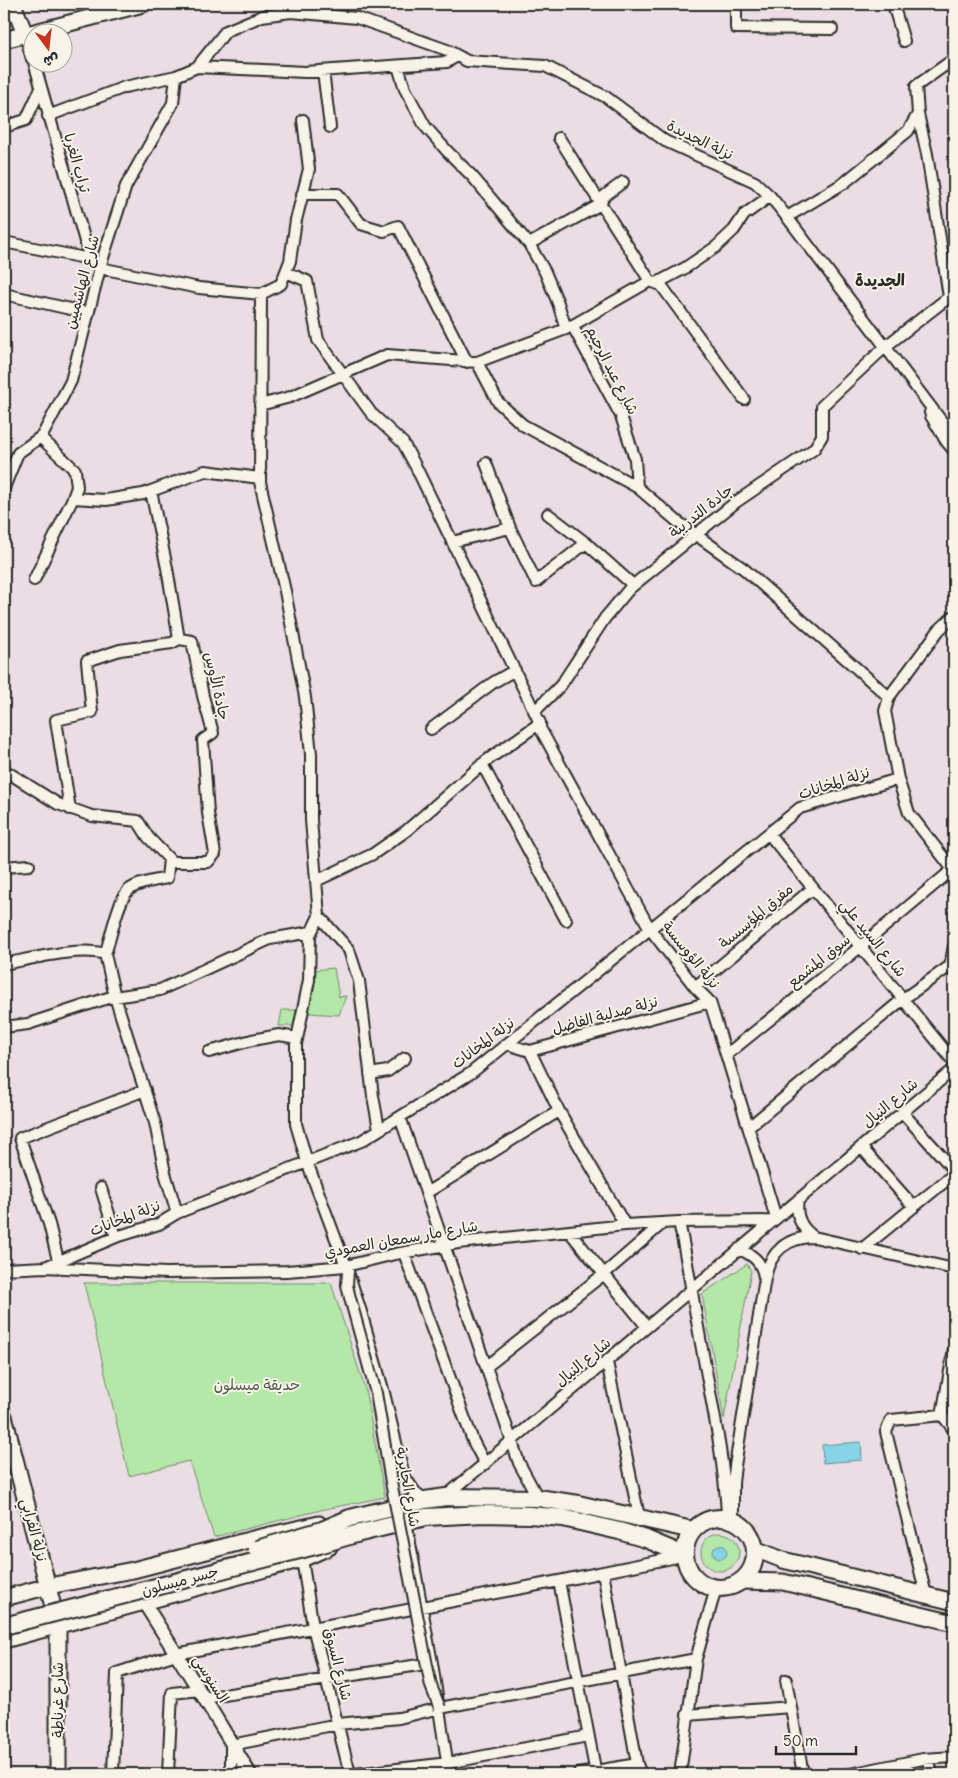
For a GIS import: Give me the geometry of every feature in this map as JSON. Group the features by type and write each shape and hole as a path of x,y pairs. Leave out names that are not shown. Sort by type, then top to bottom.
{"main road":[{"path":"14,4 22,26"},
{"path":"72,22 143,4"},
{"path":"4,40 22,35"},
{"name":"نزلة الفرابي","path":"4,1416 58,1626"},
{"path":"4,1640 302,1559 353,1526 425,1500 446,1497 538,1498 578,1504 692,1530"},
{"path":"4,1598 49,1586 133,1570 256,1538 353,1526 406,1522 426,1517 483,1514 563,1518 646,1539 684,1555"},
{"path":"717,1517 730,1519 746,1528 754,1541 754,1561 749,1572 741,1581 729,1587 716,1588 706,1586 691,1574 684,1555 686,1542 692,1530 707,1519 717,1517"},
{"name":"جسر ميسلون","path":"4,1616 288,1541 322,1530 353,1526"},
{"name":"جسر ميسلون","path":"4,1626 319,1545 353,1526"},
{"path":"755,1548 784,1560 954,1602"},
{"path":"741,1581 783,1582 954,1623"},
{"name":"شارع غرناطة","path":"58,1626 58,1774"}],"street":[{"path":"736,4 736,28 832,29"},
{"path":"892,4 904,41"},
{"name":"نزلة الجديدة","path":"197,68 226,31 262,16 290,12 357,18 447,50 466,61 545,66 606,97 665,142 755,182 770,196 946,427 954,432"},
{"path":"48,116 125,87 176,76 197,68 305,72 447,62 457,56"},
{"path":"950,278 918,114 916,86 954,59"},
{"name":"شارع عبد الرحيم","path":"398,66 405,89 426,126 472,176 529,244 546,272 570,327 621,416 635,458 637,487"},
{"path":"323,71 330,127"},
{"name":"تراب الغربا","path":"36,72 90,259"},
{"name":"شارع الهاشميين","path":"4,488 18,453 40,438 71,381 100,268 126,186 173,103 176,76"},
{"path":"4,126 26,120 41,88"},
{"path":"786,217 844,183 908,131 918,114"},
{"path":"4,242 90,259 100,268 199,288 261,294 281,284 290,261 296,220 308,169 303,120"},
{"path":"559,138 653,282 661,285 744,399"},
{"path":"601,204 602,197 623,182"},
{"path":"302,194 338,194 361,224 384,231 398,226 472,362 498,402 523,425 637,487 678,522 744,569 889,698"},
{"path":"260,405 290,397 387,355 472,362 570,327 653,282 685,268 716,248 734,230 744,215 770,196"},
{"path":"529,244 601,204"},
{"name":"نزلة الؤوسسة","path":"286,272 307,281 318,340 371,413 403,443 515,670 540,725 650,929 695,987 710,1002 749,1127 774,1219"},
{"name":"جادة التدريبة","path":"535,712 561,685 605,618 633,585 736,502 814,449 822,436 822,406 886,346 950,297 950,278"},
{"path":"4,294 88,313"},
{"path":"261,294 260,478 285,592 305,697 311,754 311,820 319,916 310,935 309,980 297,1038 296,1124 306,1162 347,1269 378,1369 404,1476 415,1492 425,1500"},
{"path":"930,405 931,416 954,451"},
{"path":"34,580 77,487 75,470 40,438"},
{"path":"486,463 510,528 536,582 586,543"},
{"path":"73,498 106,500 152,491 205,471 260,478"},
{"path":"70,808 56,720 92,712 87,661 120,650 172,643 179,639 152,491"},
{"path":"548,514 586,543 633,585"},
{"path":"452,542 510,528"},
{"path":"953,871 910,813 898,779 885,711 889,698 939,630 954,616"},
{"name":"جادة الأوس","path":"169,859 172,862 208,862 215,854 208,813 203,740 213,733 203,696 192,641 179,639"},
{"path":"431,729 494,682 515,670"},
{"path":"316,881 373,854 406,831 482,764 540,725"},
{"path":"482,764 566,920"},
{"path":"4,770 58,804 92,816 138,821 148,837 169,859 167,878 127,890 117,911 105,954 115,997 155,1123 165,1173 177,1213"},
{"name":"نزلة المخانات","path":"45,1267 116,1237 158,1224 177,1213 361,1141 471,1073 800,808 898,779"},
{"name":"شارع السيد علي","path":"768,834 954,1062"},
{"path":"4,867 29,865"},
{"name":"سوق المشمع","path":"726,1055 953,871"},
{"name":"مفرق المؤسسىة","path":"695,987 813,888"},
{"path":"319,916 348,950 359,981 370,1074 379,1129"},
{"path":"4,1027 28,1024 115,997 160,990 270,940 311,932"},
{"path":"749,1127 903,999 950,966 954,946"},
{"path":"4,964 77,952 95,951 105,954"},
{"name":"نزلة صدلية الفاضل","path":"530,1051 710,1002"},
{"path":"209,1052 252,1040 279,1035 297,1038"},
{"path":"507,1044 530,1051 559,1111 625,1225"},
{"path":"370,1074 388,1071 405,1058"},
{"name":"شارع النيال","path":"446,1497 954,1069"},
{"path":"58,1260 49,1224 20,1138 144,1090"},
{"path":"426,1193 559,1111"},
{"path":"862,1249 954,1172 902,1112"},
{"path":"400,1117 519,1462 538,1498"},
{"path":"861,1147 914,1207"},
{"path":"101,1188 116,1237"},
{"path":"798,1200 796,1206 800,1221 803,1227 814,1237"},
{"name":"شارع مار سمعان العمودي","path":"4,1269 45,1267 126,1272 206,1273 347,1269 404,1253 443,1246 569,1231 625,1225 774,1219"},
{"path":"679,1222 722,1458 730,1519"},
{"path":"486,1367 604,1274 663,1223"},
{"path":"569,1231 647,1327"},
{"path":"730,1519 735,1466 765,1278 771,1259 780,1247 794,1240 814,1237 954,1269"},
{"path":"739,1249 757,1260 764,1272 765,1278"},
{"path":"404,1253 473,1441 485,1464"},
{"name":"شارع الجابرية","path":"347,1269 347,1285 350,1298 376,1393 391,1482 431,1686 440,1708"},
{"path":"954,1349 942,1415 954,1430"},
{"path":"607,1362 639,1517"},
{"path":"926,1595 886,1432 891,1420 942,1415"},
{"path":"406,1522 440,1708 449,1774"},
{"path":"113,1774 117,1673 176,1654 559,1581 684,1555"},
{"name":"شارع السوق","path":"302,1559 313,1627 350,1774"},
{"path":"603,1572 637,1764 641,1774"},
{"path":"559,1581 595,1773"},
{"path":"680,1774 696,1659 716,1588"},
{"name":"السنوسي","path":"143,1602 202,1694 250,1774"},
{"path":"231,1774 231,1745 338,1724 399,1718 440,1708 696,1659"},
{"path":"168,1774 172,1693 202,1694 432,1662"},
{"path":"786,1680 803,1774 796,1774"},
{"path":"687,1715 791,1707"},
{"path":"355,1774 448,1763 588,1736"},
{"path":"850,1774 954,1756"},
{"path":"929,1760 932,1774"},
{"path":"578,1774 595,1773 637,1764"}],"green space":[{"path":"334,968 339,997 346,996 339,1015 309,1013 314,970"},
{"path":"282,1010 297,1010 293,1026 279,1026"},
{"path":"747,1264 751,1271 724,1419 702,1294"},
{"name":"حديقة ميسلون","path":"84,1283 331,1283 365,1389 385,1497 325,1509 214,1537 189,1461 129,1476"},
{"path":"720,1533 727,1534 733,1539 738,1545 738,1559 733,1565 727,1570 720,1571 713,1570 707,1565 702,1559 701,1552 702,1545 707,1539 713,1534"}],"water":[{"path":"861,1442 862,1460 823,1463 822,1445"},
{"path":"720,1545 725,1547 727,1552 725,1557 720,1559 715,1557 713,1552 715,1547"}],"district":[{"name":"الجديدة","path":"880,280"}]}
